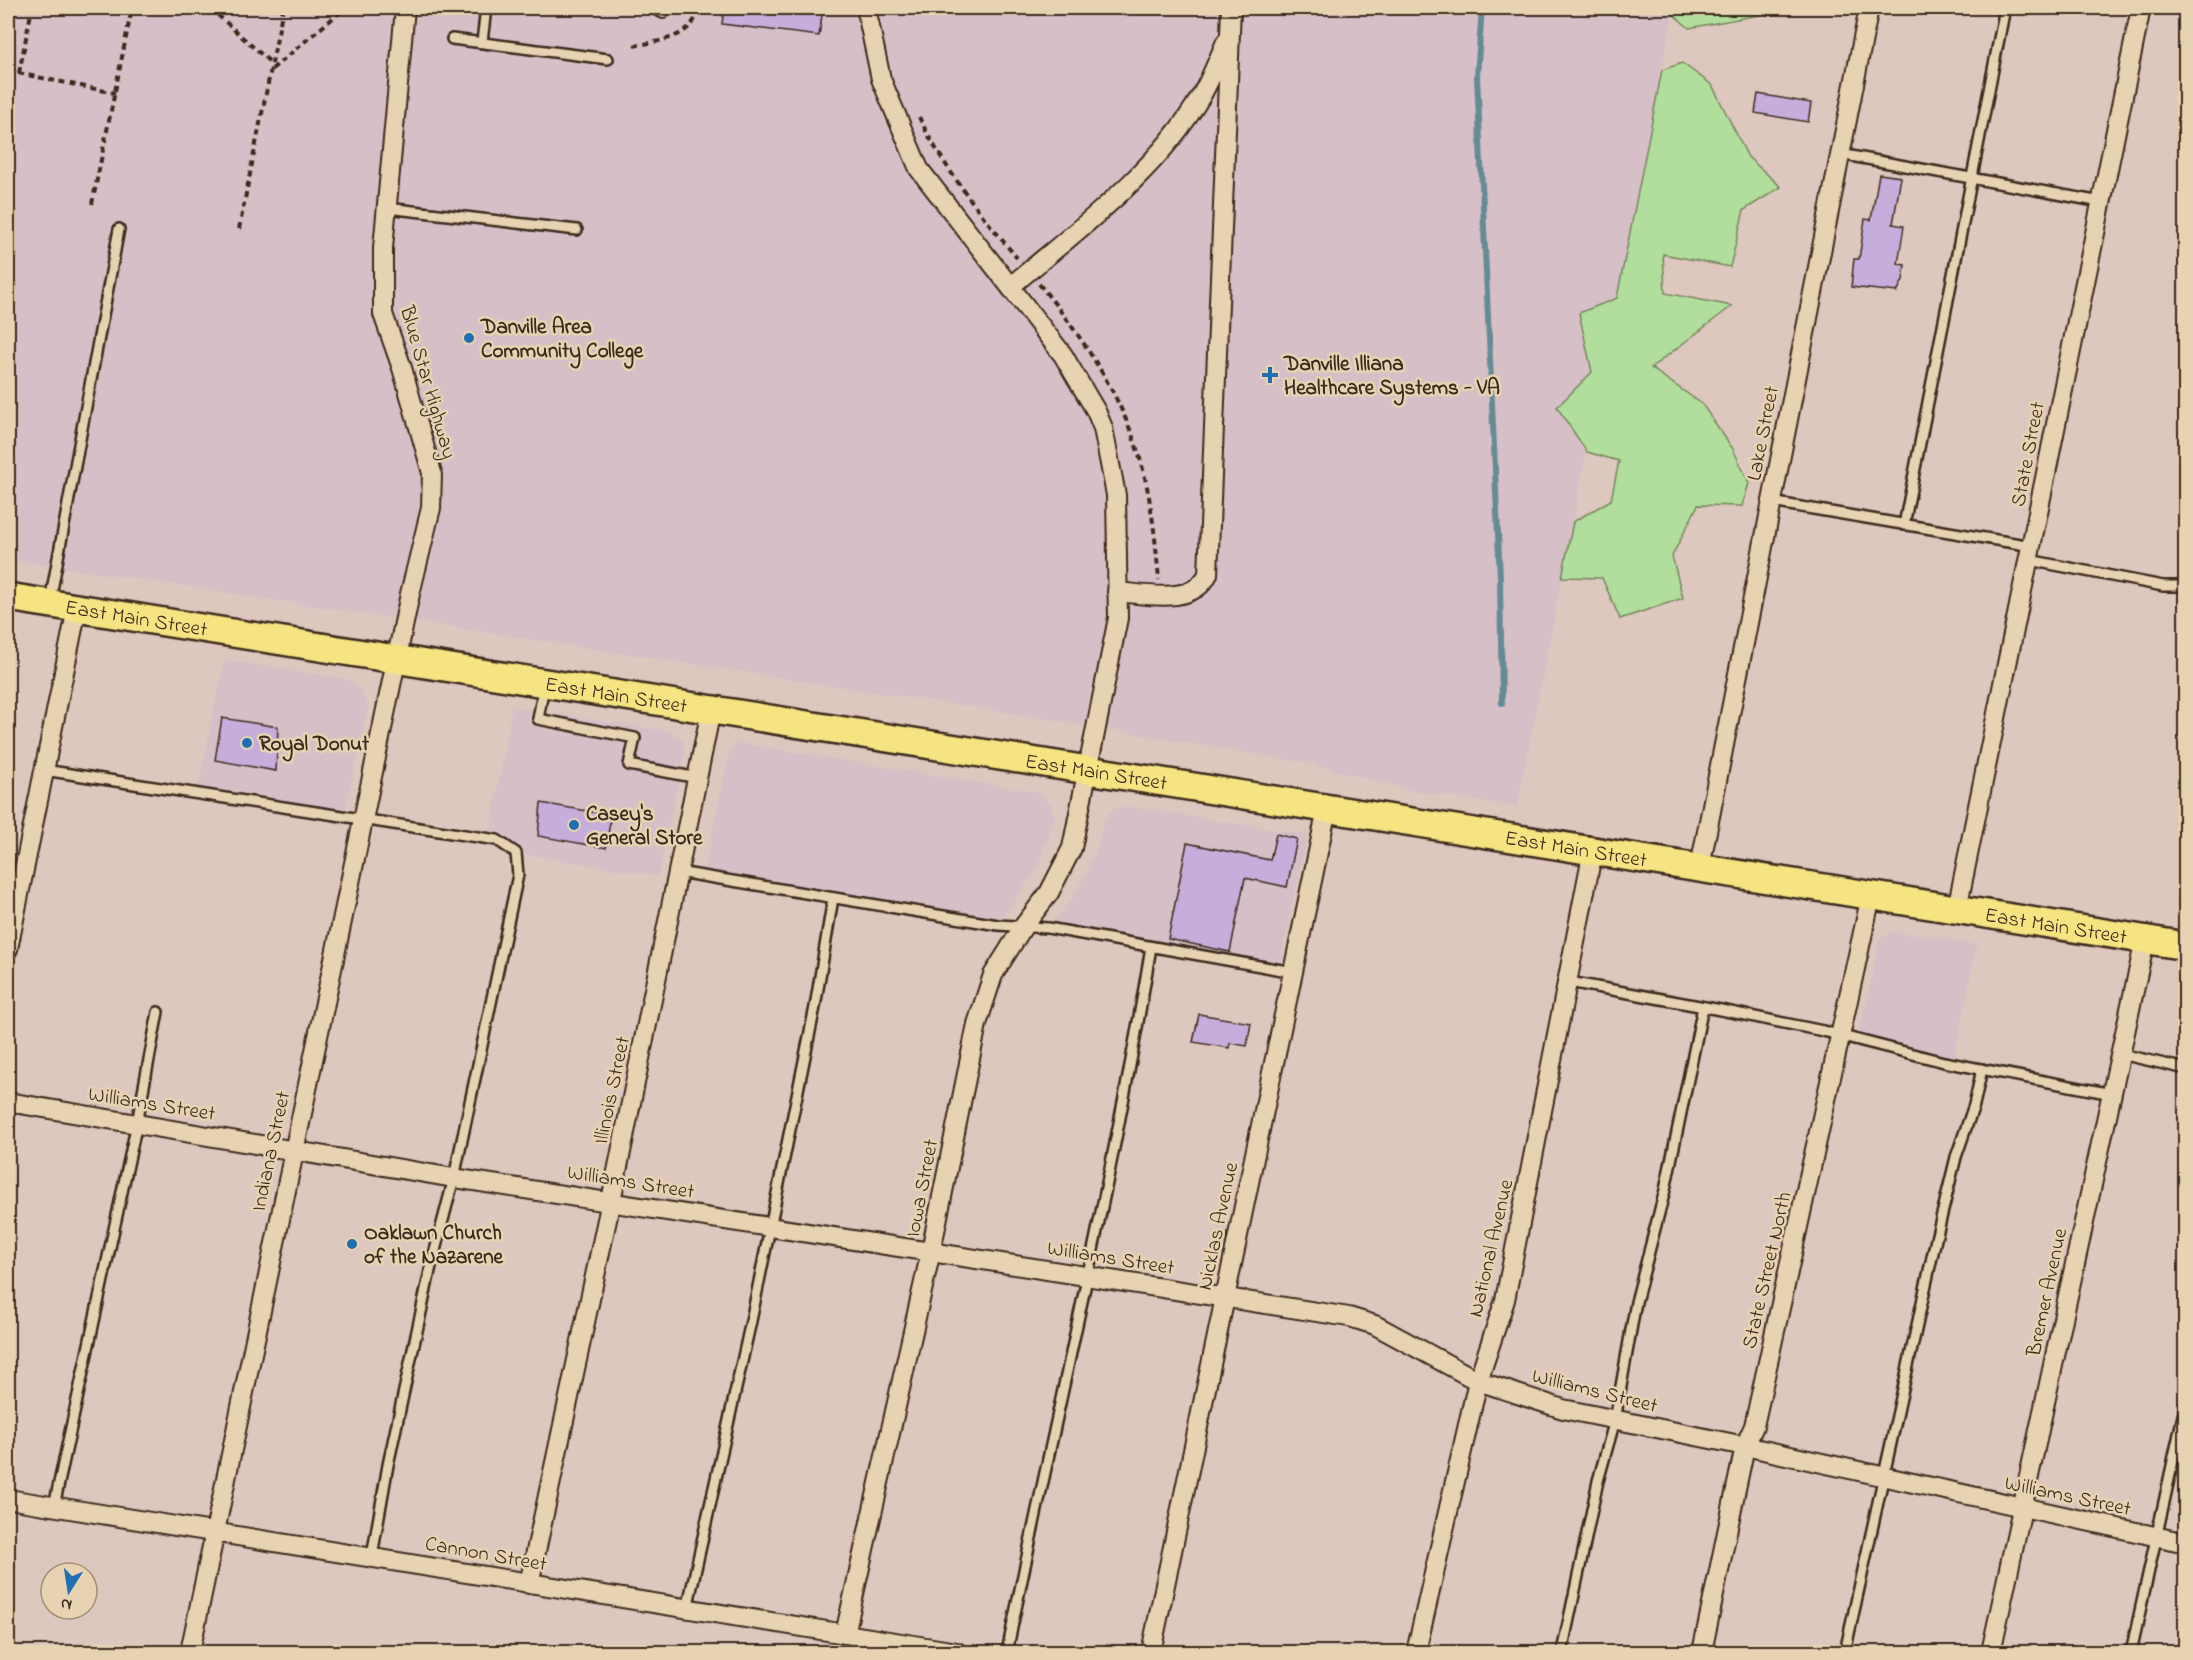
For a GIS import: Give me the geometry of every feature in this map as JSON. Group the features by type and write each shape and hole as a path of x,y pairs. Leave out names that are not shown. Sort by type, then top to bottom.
{"main road":[{"name":"East Main Street","path":"8,597 2186,946"}],"street":[{"name":"Blue Star Highway","path":"397,659 431,508 432,473 402,368 383,314 387,208 405,8"},
{"name":"Iowa Street","path":"845,1634 931,1251 977,1024 993,975 1023,927 1049,893 1072,848 1118,618 1116,495 1102,428 1096,411 1063,355 919,169 881,79 866,8"},
{"path":"1117,592 1155,596 1190,592 1202,586 1208,574 1231,8"},
{"name":"Lake Street","path":"1700,867 1869,8"},
{"name":"State Street","path":"1957,909 2141,8"},
{"path":"1011,286 1087,223 1160,152 1201,97 1230,35"},
{"path":"8,949 77,608"},
{"name":"Indiana Street","path":"190,1653 397,659"},
{"name":"Illinois Street","path":"529,1584 612,1201 711,710"},
{"name":"Nicklas Avenue","path":"1151,1653 1327,809"},
{"name":"National Avenue","path":"1416,1653 1478,1380 1504,1300 1569,982 1593,850"},
{"name":"State Street North","path":"1702,1653 1745,1446 1754,1426 1871,896"},
{"name":"Bremer Avenue","path":"1991,1653 2145,940"},
{"name":"Williams Street","path":"8,1102 454,1178 769,1225 1349,1317 1375,1325 1478,1380 1563,1409 1745,1446 2186,1543"},
{"name":"Cannon Street","path":"8,1499 372,1556 529,1584 957,1653"}],"lane":[{"path":"482,42 486,8"},
{"path":"652,8 663,13 666,8"},
{"path":"1904,525 2005,8"},
{"path":"452,39 608,59"},
{"path":"1840,154 2101,202"},
{"path":"387,208 577,230"},
{"path":"49,603 118,229"},
{"path":"1771,502 1904,525 2163,586 2185,586"},
{"path":"545,682 538,719 635,738 629,765 698,778"},
{"path":"44,770 497,840 516,853 518,875 454,1178 427,1286 388,1464 372,1556"},
{"path":"678,872 998,925 1048,928 1293,972"},
{"path":"687,1609 751,1321 815,1007 832,898"},
{"path":"1006,1653 1089,1276 1133,1055 1151,947"},
{"path":"1569,982 1703,1007 1982,1069 2112,1094"},
{"path":"1562,1653 1598,1481 1615,1420 1636,1302 1665,1190 1703,1007"},
{"path":"54,1506 137,1123 158,1012"},
{"path":"2121,1054 2186,1069"},
{"path":"1845,1653 1936,1239 1956,1158 1974,1106 1982,1069"},
{"path":"2132,1653 2186,1402"}],"path":[{"path":"19,73 32,8"},
{"path":"92,204 132,8"},
{"path":"210,8 272,64"},
{"path":"239,229 283,8"},
{"path":"271,70 345,8"},
{"path":"634,46 679,36 697,15 698,8"},
{"path":"8,71 115,93"}],"shaded area":[{"path":"8,8 1674,8 1517,807 1415,791 1303,762 992,710 8,559"},
{"path":"224,660 346,679 362,690 368,706 344,817 197,794"},
{"path":"512,707 671,732 682,739 685,751 658,876 516,853 489,838"},
{"path":"738,743 1036,792 1051,804 1055,819 1037,868 998,925 703,877 730,750"},
{"path":"1124,806 1307,835 1279,969 1048,928 1071,900 1086,874 1095,854 1104,820 1111,810"},
{"path":"1892,932 1977,944 1953,1064 1858,1040 1880,939"}],"green space":[{"path":"1674,8 1797,8 1689,28 1673,14"},
{"path":"1682,63 1712,85 1748,157 1781,187 1744,210 1730,267 1663,254 1665,293 1732,306 1651,368 1702,404 1733,449 1749,483 1742,506 1698,505 1672,556 1683,598 1620,619 1602,578 1562,577 1573,522 1611,500 1619,461 1587,452 1557,407 1592,372 1579,313 1617,298 1662,70"}],"building":[{"path":"724,8 823,8 819,36 722,24"},
{"path":"1758,94 1811,103 1808,122 1755,113"},
{"path":"1879,174 1901,177 1893,224 1904,226 1898,264 1905,265 1903,280 1897,292 1851,287 1854,259 1859,259 1865,219 1871,220"},
{"name":"Royal Donut","path":"222,718 278,727 276,771 215,760"},
{"name":"Casey's General Store","path":"541,803 611,815 606,848 538,836"},
{"path":"1276,834 1297,839 1287,887 1245,878 1230,952 1168,939 1187,843 1270,860"},
{"path":"1199,1014 1251,1023 1247,1046 1230,1043 1229,1048 1193,1042"}],"waterway":[{"path":"1482,8 1477,76 1500,578 1502,703"}],"place":[{"name":"Danville Area Community College","path":"469,338"},
{"name":"Danville Illiana Healthcare Systems - VA","path":"1270,375"},
{"name":"Royal Donut","path":"247,743"},
{"name":"Casey's General Store","path":"574,825"},
{"name":"Oaklawn Church of the Nazarene","path":"352,1244"}]}
